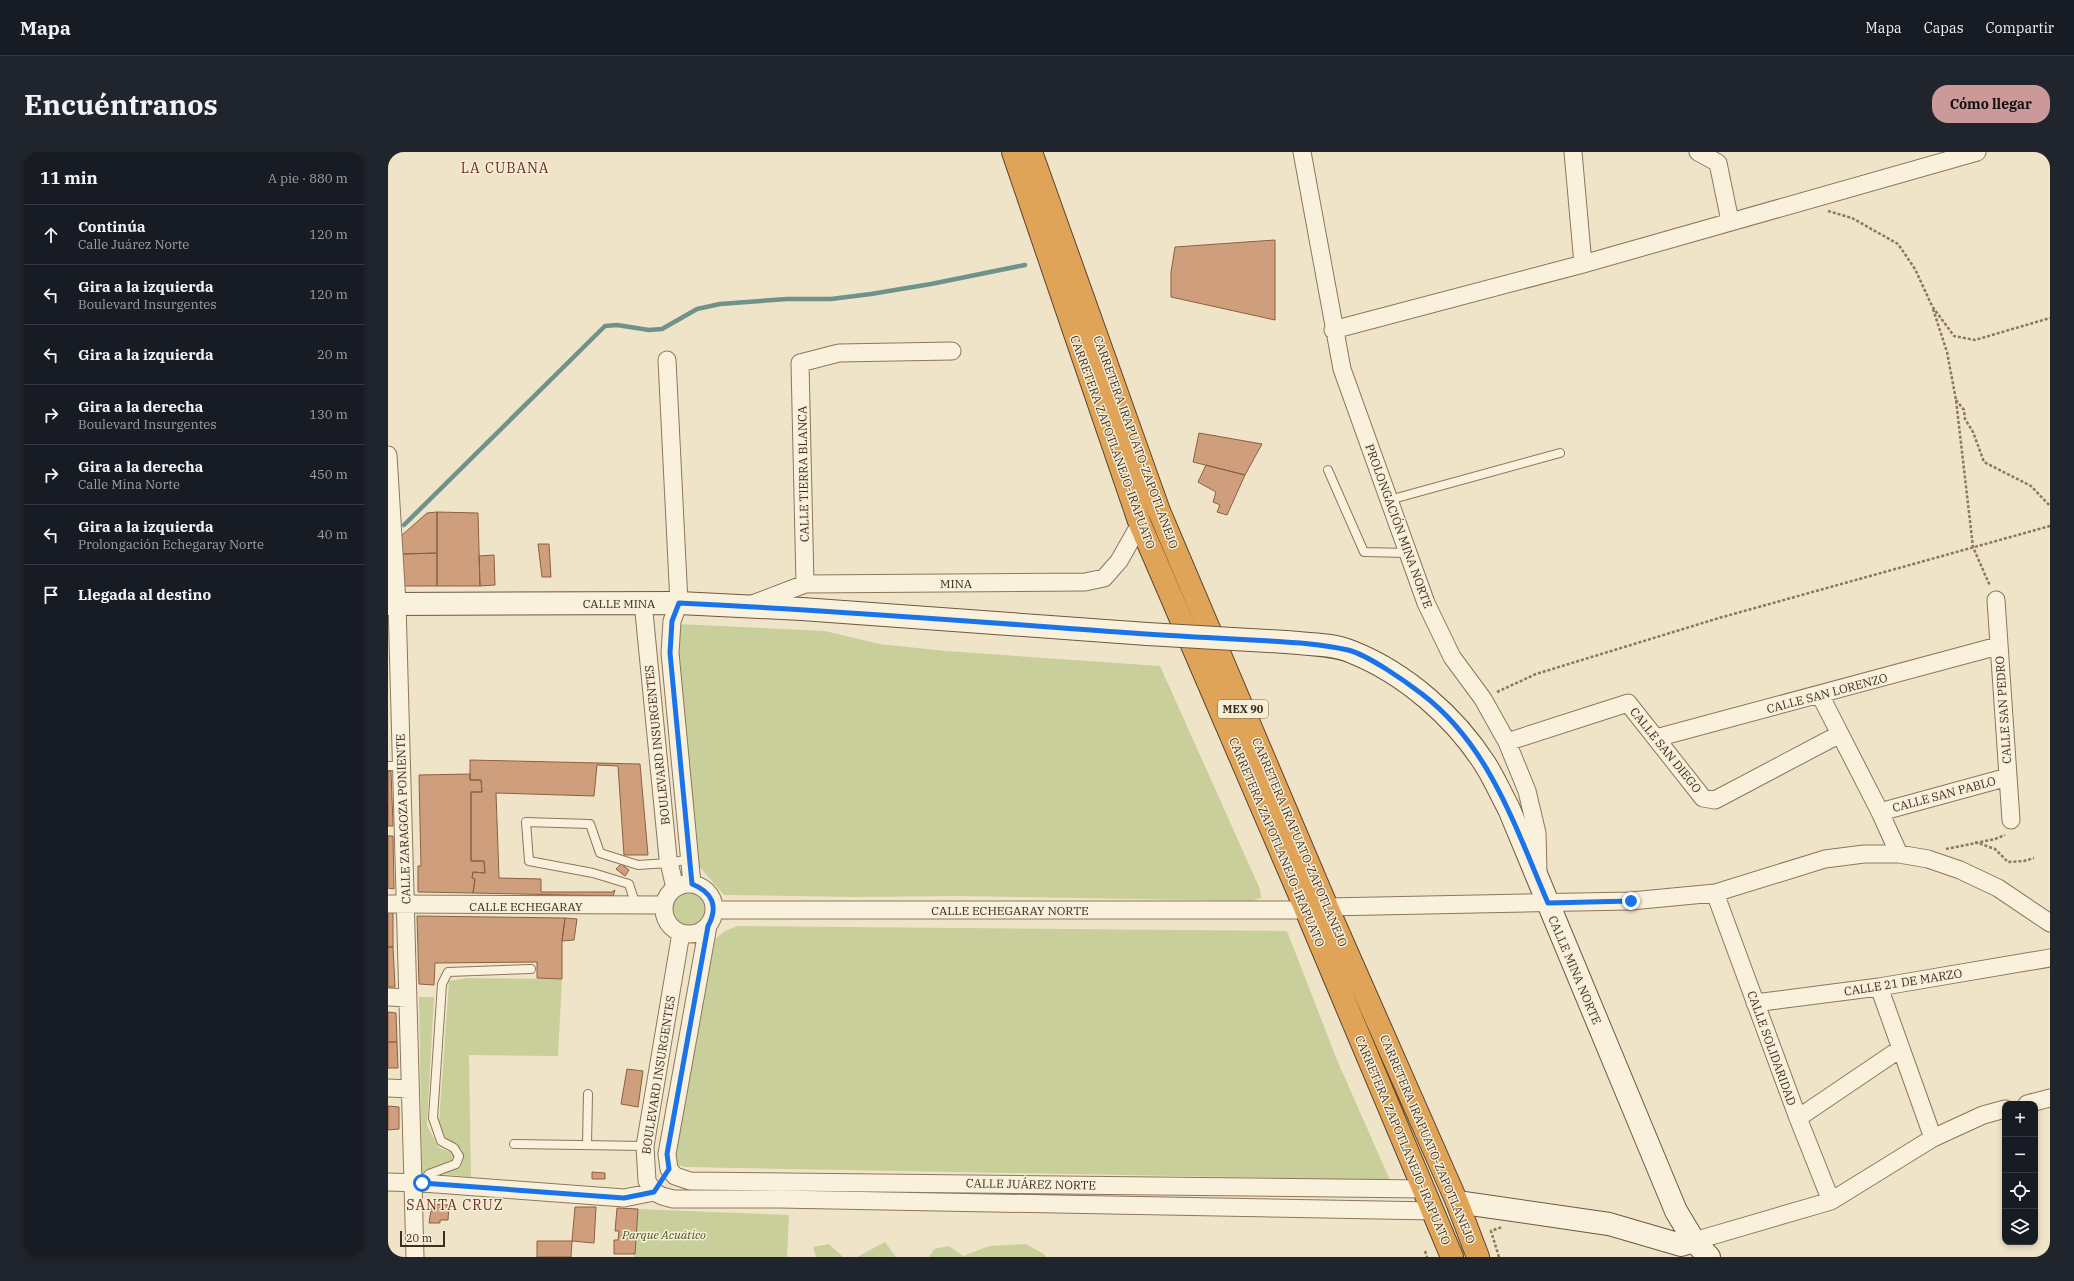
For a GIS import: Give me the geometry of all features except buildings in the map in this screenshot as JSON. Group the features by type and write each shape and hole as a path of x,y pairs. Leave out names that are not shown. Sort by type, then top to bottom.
{"highway":[{"name":"CARRETERA ZAPOTLANEJO-IRAPUATO","path":"1013,152 1140,524 1425,1189 1452,1257"},
{"name":"CARRETERA IRAPUATO-ZAPOTLANEJO","path":"1031,152 1158,511 1327,907 1457,1202 1478,1257"}],"street":[{"name":"PROLONGACIÓN MINA NORTE","path":"1302,152 1333,330 1342,369 1426,603 1452,657 1483,699 1507,742 1527,791 1537,833 1539,882"},
{"path":"1573,152 1583,264"},
{"path":"1698,152 1718,163 1730,221"},
{"path":"1333,330 1583,264 1977,152"},
{"name":"CALLE TIERRA BLANCA","path":"805,584 800,364 839,353 952,351"},
{"path":"667,360 679,603"},
{"name":"CALLE ZARAGOZA PONIENTE","path":"388,455 394,766 405,905 410,1089 418,1183 415,1257"},
{"name":"MINA","path":"746,606 805,584 1085,582 1104,578 1119,561 1140,524"},
{"name":"CALLE SAN PEDRO","path":"1996,600 2011,820"},
{"name":"BOULEVARD INSURGENTES","path":"643,602 669,863 675,888"},
{"name":"CALLE MINA","path":"392,603 679,603"},
{"name":"CALLE MINA NORTE","path":"679,603 746,606 1147,634 1286,642 1352,651 1384,668 1422,694 1459,728 1485,764 1509,809 1676,1210 1688,1248 1709,1257"},
{"name":"BOULEVARD INSURGENTES","path":"679,603 672,621 670,653 692,884"},
{"name":"CALLE SAN LORENZO","path":"1656,738 1998,646"},
{"path":"1820,695 1880,812 1899,854"},
{"name":"CALLE SAN DIEGO","path":"1507,742 1628,703 1703,798 1715,800 1840,734"},
{"name":"CALLE SAN PABLO","path":"1880,812 2008,777"},
{"path":"1327,907 1631,901 1715,893 1825,858 1864,854 1899,854 1928,859 1960,870 1998,888 2050,923"},
{"path":"683,884 692,884 704,889 712,898 711,918 696,934 681,934 671,927 665,917 664,905 667,895 675,888 683,884"},
{"name":"CALLE SOLIDARIDAD","path":"1715,893 1798,1118 1831,1201"},
{"name":"CALLE ECHEGARAY","path":"388,904 664,905"},
{"name":"CALLE ECHEGARAY NORTE","path":"711,918 1306,910"},
{"name":"BOULEVARD INSURGENTES","path":"669,1169 667,1154 711,918"},
{"name":"BOULEVARD INSURGENTES","path":"654,1192 647,1181 645,1146 681,934"},
{"name":"CALLE 21 DE MARZO","path":"1755,1003 1879,987 2050,958"},
{"path":"1879,987 1933,1138"},
{"path":"388,997 408,998"},
{"path":"1798,1118 1900,1049"},
{"path":"388,1088 410,1089"},
{"path":"2038,1101 2050,1098"},
{"path":"1457,1202 1609,1224 1688,1248 1831,1201 1933,1138 1984,1115 2002,1110"},
{"path":"388,1182 624,1198 654,1192 669,1169"},
{"name":"CALLE JUÁREZ NORTE","path":"669,1169 675,1176 690,1181 1425,1189"},
{"path":"1180,1186 1180,1206"},
{"name":"CALLE JUÁREZ NORTE","path":"654,1192 673,1199 787,1199 1434,1211"}],"lane":[{"path":"1389,500 1560,453"},
{"path":"1328,470 1364,552 1408,553"},
{"path":"636,906 629,884 593,873 529,861 526,822 590,824 600,853 638,865 669,863 690,859"},
{"path":"418,1183 429,1174 456,1164 459,1156 454,1148 441,1141 433,1118 442,984 448,972 531,969"},
{"path":"587,1145 588,1094"},
{"path":"514,1144 645,1146"}],"path":[{"path":"1798,202 1852,218 1898,244 1915,269 1932,306 1947,352 1956,400 1973,547 1996,600"},
{"path":"1932,306 1954,336 1975,340 2050,318"},
{"path":"1956,400 1964,410 1965,419 1973,432 1984,462 2031,486 2050,506"},
{"path":"1483,699 1536,674 1719,618 2050,526"},
{"path":"1928,859 1949,847 1995,839 2008,834 2011,820"},
{"path":"1974,842 1996,849 2008,862 2024,861 2034,858"},
{"path":"1499,1257 1491,1231 1504,1227"},
{"path":"1425,1251 1427,1257"}],"green space":[{"path":"676,625 825,631 879,644 946,651 1160,666 1260,889 1261,898 1251,901 958,896 855,897 724,895 698,865"},
{"path":"688,888 703,894 709,909 703,924 688,930 673,924 667,909 673,894"},
{"path":"737,926 1287,931 1337,1060 1390,1180 686,1167 674,1164 715,939 725,931"},
{"path":"467,978 562,979 558,1056 469,1055 471,1177 441,1174 461,1165 462,1150 446,1138 439,1123 449,981"},
{"path":"419,997 434,997 427,1125 438,1147 454,1154 454,1163 422,1174"},
{"name":"Parque Acuático","path":"638,1209 789,1215 787,1257 634,1257"},
{"path":"885,1242 896,1257 857,1257"},
{"path":"829,1244 843,1257 816,1257 813,1247"},
{"path":"1026,1244 1044,1254 1046,1257 929,1257 934,1249 949,1246 963,1256 989,1246"}],"waterway":[{"path":"404,525 605,326 617,325 649,330 662,329 697,309 720,304 787,299 831,299 871,294 931,284 1025,265"}],"district":[{"name":"LA CUBANA","path":"505,168"},
{"name":"SANTA CRUZ","path":"455,1205"}],"route":[{"path":"422,1183 624,1198 654,1192 669,1169 667,1154 708,926 714,910 712,898 704,889 692,884 670,653 672,621 679,603 802,609 1147,634 1286,642 1352,651 1384,668 1422,694 1459,728 1485,764 1509,809 1548,903 1631,901"}]}
